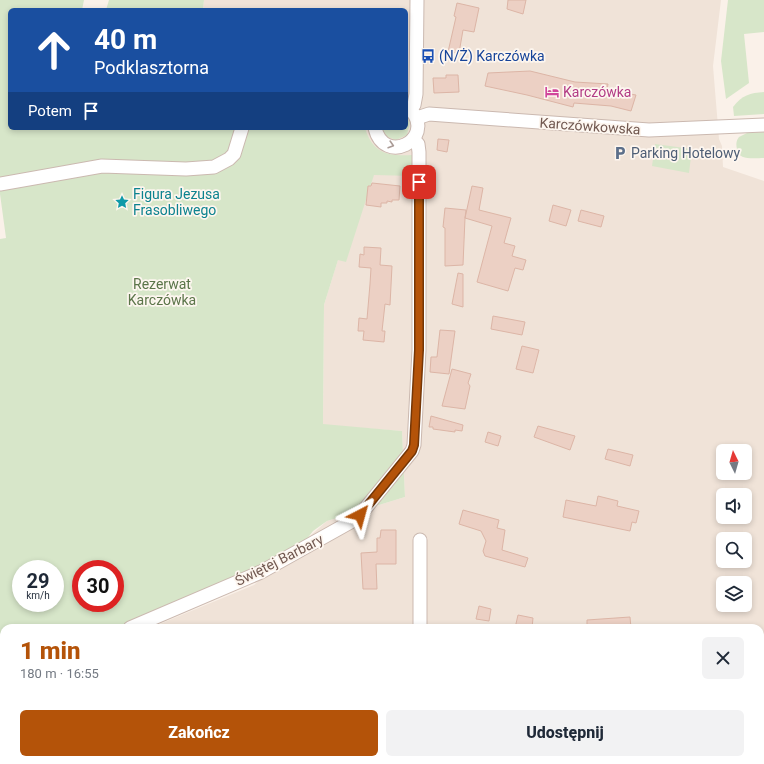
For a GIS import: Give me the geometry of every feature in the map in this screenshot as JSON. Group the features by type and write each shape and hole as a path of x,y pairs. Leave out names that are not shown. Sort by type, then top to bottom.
{"street":[{"path":"376,130 381,141 393,147 404,146 414,139 418,127 411,111 416,94 417,0"},
{"name":"Karczówkowska","path":"411,111 429,114 649,130 764,125"},
{"path":"0,184 102,166 186,168 214,167 229,159 234,154 241,130"},
{"name":"Świętej Barbary","path":"139,624 261,572 354,520 360,515 412,451 416,436 419,350 419,152 418,144 414,139"},
{"path":"420,540 420,624"}],"shaded area":[{"path":"204,0 721,0 713,66 719,139 722,146 723,167 764,181 764,624 160,624 254,585 327,521 405,497 402,431 323,425 324,305 345,237 368,138 366,130 408,130 408,8 203,8"}],"green space":[{"name":"Rezerwat Karczówka","path":"0,0 84,0 82,8 8,8 8,130 366,130 372,143 382,152 396,155 412,155 414,176 374,175 346,262 338,260 324,305 323,424 402,431 405,497 327,521 313,531 296,553 138,624 0,624 0,239 6,238 0,194"},
{"path":"109,0 204,0 203,8 107,8"},
{"path":"728,0 764,0 764,32 744,34 749,83 726,99 721,61"},
{"path":"764,92 764,114 734,116 733,107 743,97 750,94"},
{"path":"408,119 410,123 407,135 396,140 385,136 382,130 408,130"},
{"path":"764,132 764,158 748,158 738,153 736,146 739,137 747,133"},
{"path":"655,144 692,149 689,173 652,166"}],"building":[{"path":"508,0 526,0 523,14 507,9"},
{"path":"457,3 479,8 474,32 463,30 459,53 448,52 456,17 454,16"},
{"path":"530,71 575,82 608,84 607,90 636,95 631,111 611,106 574,103 573,107 485,86 488,73"},
{"path":"446,75 458,75 459,92 434,93 433,78 446,78"},
{"path":"438,139 449,140 447,152 437,150"},
{"path":"372,183 400,186 399,200 381,203 381,207 366,205 368,186 371,186"},
{"path":"472,186 483,188 479,210 511,218 504,243 515,246 512,256 526,260 523,270 515,268 508,291 477,282 492,226 465,218"},
{"path":"553,205 571,210 566,226 549,221"},
{"path":"445,208 466,210 463,265 445,266 445,228 443,227"},
{"path":"581,210 604,216 601,227 578,221"},
{"path":"364,247 381,248 380,265 392,266 390,305 385,304 382,331 385,331 384,342 363,340 364,331 358,331 359,318 367,319 370,284 371,268 359,267 360,254 364,255"},
{"path":"458,273 463,274 463,307 452,304"},
{"path":"493,316 525,322 522,335 491,329"},
{"path":"440,330 455,331 449,374 430,372 431,357 437,357"},
{"path":"522,346 539,350 533,373 516,369"},
{"path":"452,369 471,374 468,383 470,386 465,409 442,406"},
{"path":"431,416 463,425 462,431 455,430 455,432 433,429 433,427 429,427"},
{"path":"538,426 575,436 570,450 534,437"},
{"path":"488,432 501,436 498,446 485,442"},
{"path":"608,449 633,455 630,466 605,459"},
{"path":"598,496 618,501 617,506 639,511 636,523 632,522 630,531 563,517 566,500 596,506"},
{"path":"463,510 499,520 497,528 505,530 502,550 528,558 525,567 485,556 483,551 486,541 481,531 459,524"},
{"path":"381,530 396,530 396,564 376,564 377,589 363,589 361,553 377,552 377,538 380,538"},
{"path":"479,606 491,609 489,621 476,619"},
{"path":"518,615 533,618 532,624 516,624"},
{"path":"630,617 631,624 587,624 587,620"}],"place":[{"name":"(N/Ż) Karczówka","path":"428,56"},
{"name":"Karczówka","path":"552,92"},
{"name":"Parking Hotelowy","path":"620,153"},
{"name":"Figura Jezusa Frasobliwego","path":"122,202"}],"route":[{"path":"360,515 412,451 416,436 419,350 419,182"}]}
